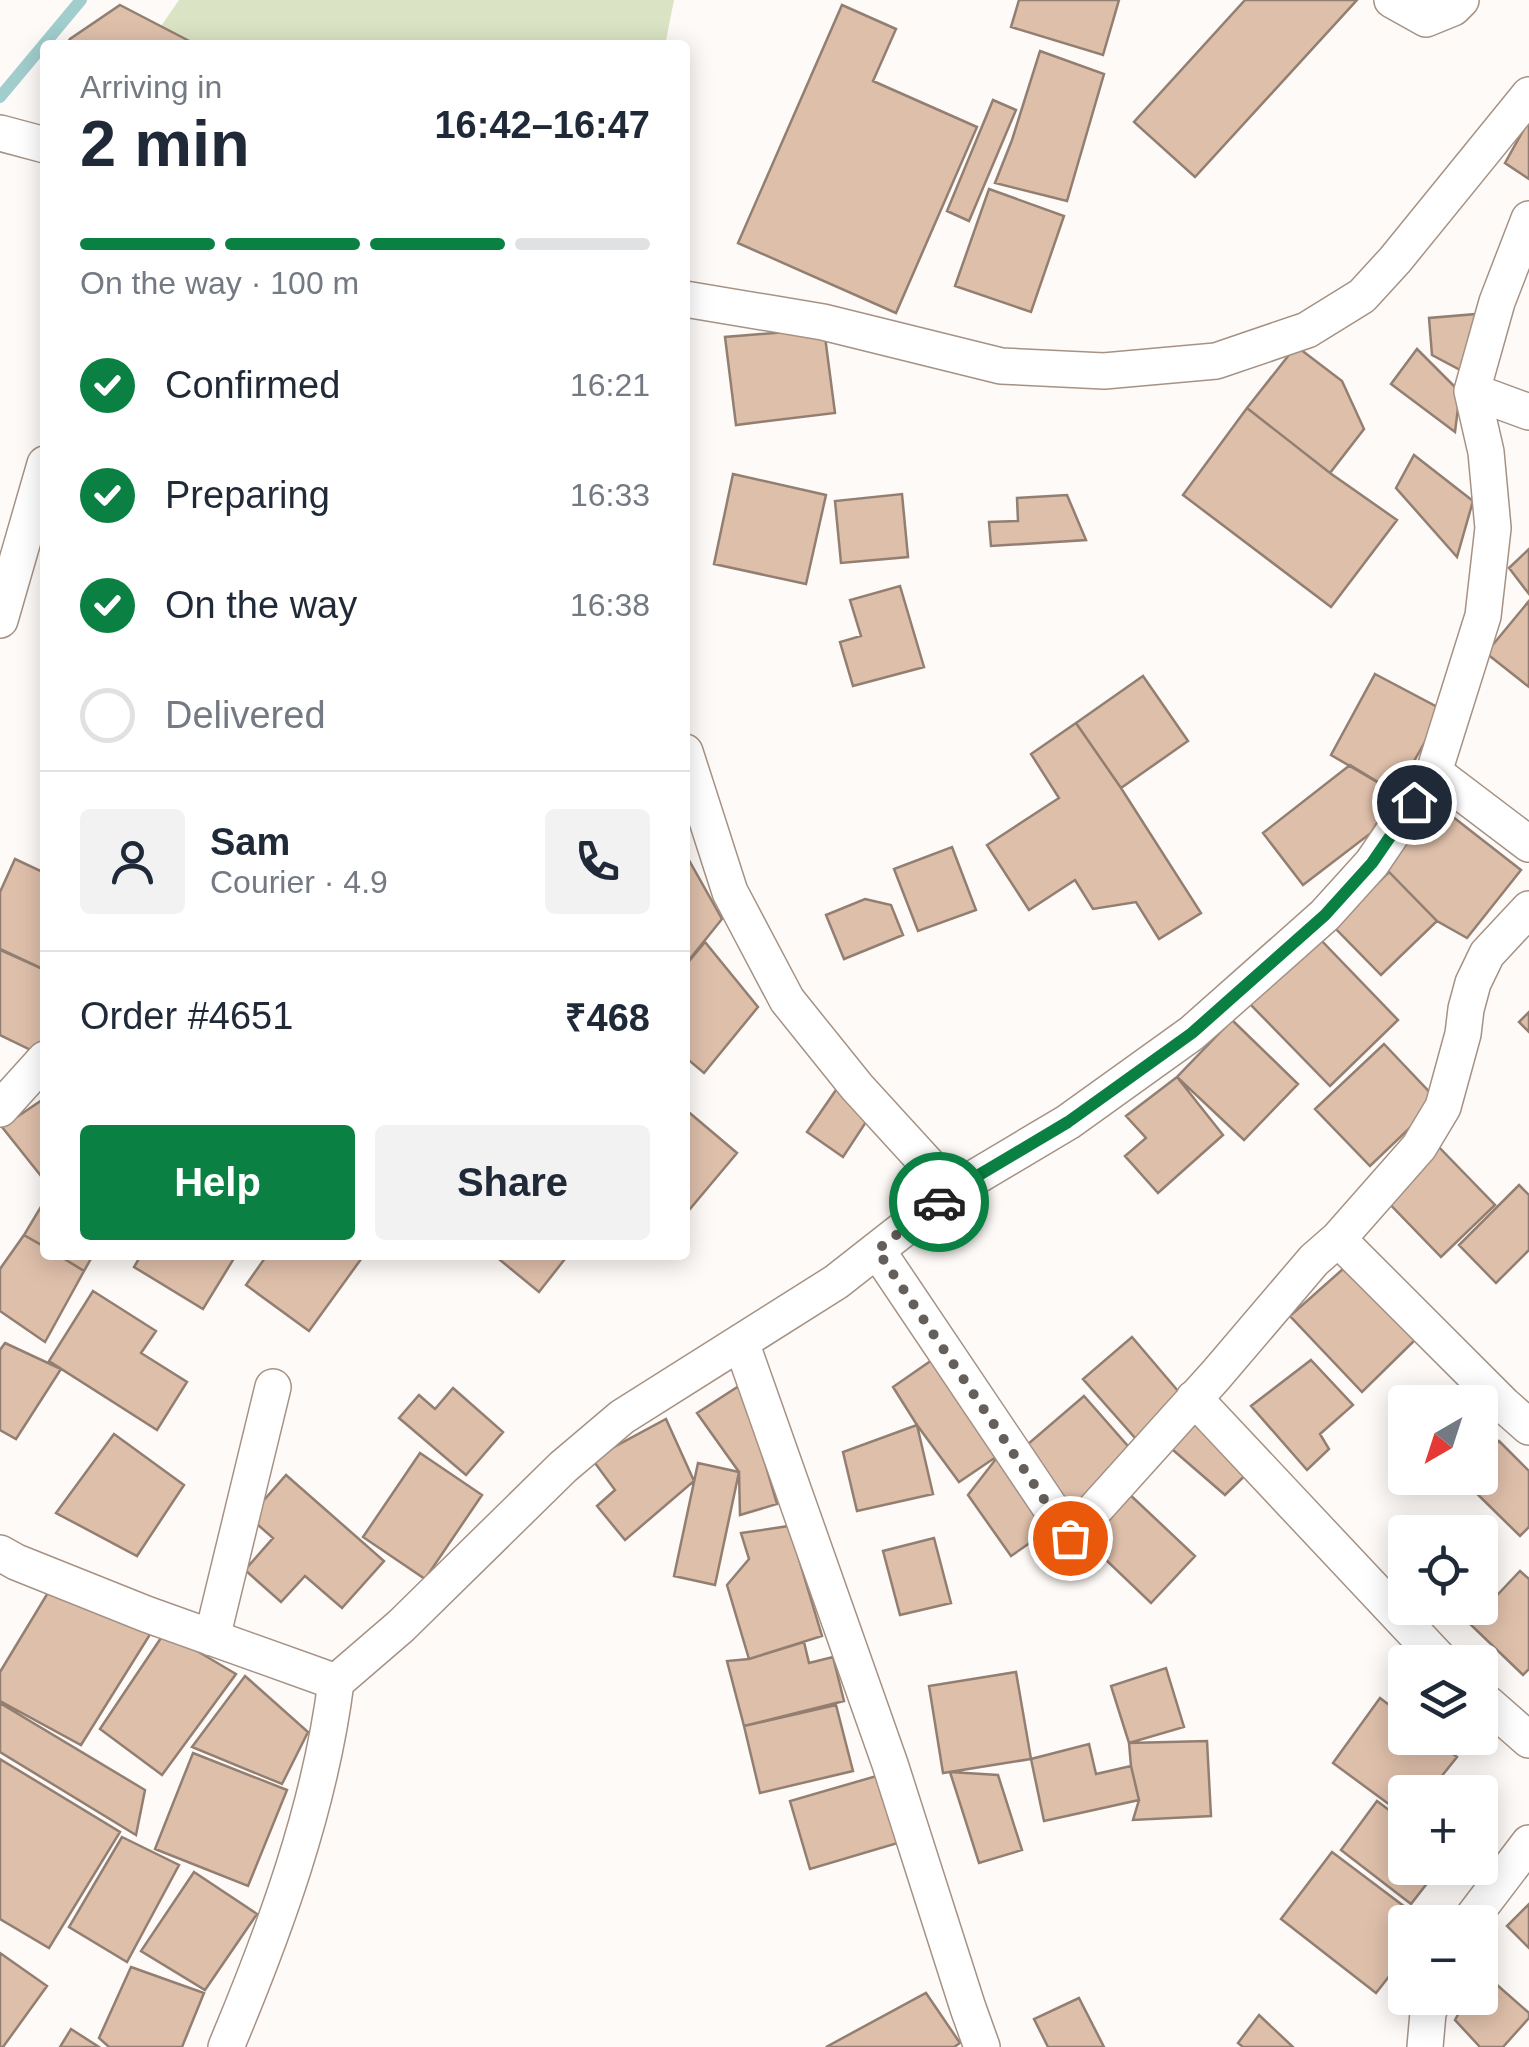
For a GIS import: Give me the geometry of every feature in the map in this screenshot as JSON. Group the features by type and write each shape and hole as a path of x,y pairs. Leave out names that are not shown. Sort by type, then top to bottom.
{"street":[{"path":"1392,0 1426,19 1453,8 1461,0"},
{"path":"690,301 824,322 1001,366 1104,371 1216,360 1307,330 1362,296 1529,95"},
{"path":"0,133 40,144"},
{"path":"226,2047 258,1969 316,1794 336,1682 401,1626 562,1466 622,1417 836,1282 952,1191 1068,1122 1192,1033 1325,915 1372,863 1434,772 1483,616 1493,528 1486,452 1472,391 1497,302 1529,219"},
{"path":"1472,391 1529,412"},
{"path":"0,620 40,481"},
{"path":"690,768 730,892 787,1000 857,1087 952,1191"},
{"path":"1434,772 1529,844"},
{"path":"877,1250 1070,1538 1314,1260 1338,1239 1419,1147 1443,1107 1473,983 1488,954 1529,909"},
{"path":"0,1108 40,1064"},
{"path":"1338,1239 1529,1427"},
{"path":"742,1342 890,1764 982,2047"},
{"path":"212,1638 274,1386"},
{"path":"1194,1398 1426,1645"},
{"path":"0,1553 146,1614 336,1682"},
{"path":"1498,1712 1529,1740"},
{"path":"1483,1905 1529,1843"},
{"path":"1424,2047 1428,2015"}],"green space":[{"path":"179,0 674,0 666,40 179,40 157,32"}],"building":[{"path":"1019,0 1119,0 1103,55 1011,27"},
{"path":"1245,0 1357,0 1195,177 1134,122"},
{"path":"120,5 187,40 69,40"},
{"path":"842,5 896,29 873,81 977,127 896,313 738,243"},
{"path":"1040,51 1104,74 1067,201 995,183"},
{"path":"993,100 1016,110 969,221 947,211"},
{"path":"1529,120 1529,179 1505,163"},
{"path":"989,189 1064,216 1031,312 955,286"},
{"path":"1477,314 1466,373 1432,355 1429,318"},
{"path":"824,329 835,413 736,425 725,337"},
{"path":"1296,346 1342,381 1364,429 1330,473 1247,408"},
{"path":"1417,349 1460,392 1455,432 1391,384"},
{"path":"1247,408 1397,520 1331,607 1183,495"},
{"path":"1414,455 1473,501 1457,557 1396,488"},
{"path":"733,474 826,495 806,584 714,564"},
{"path":"902,494 908,557 841,563 835,501"},
{"path":"1067,495 1086,540 991,546 989,522 1018,521 1017,498"},
{"path":"1529,549 1529,594 1509,568"},
{"path":"900,586 924,667 853,686 840,642 861,636 850,600"},
{"path":"1529,601 1529,687 1486,653"},
{"path":"1375,674 1443,710 1396,793 1331,755"},
{"path":"1143,676 1188,741 1121,788 1076,723"},
{"path":"1076,723 1201,913 1159,939 1136,902 1093,909 1075,880 1029,910 987,845 1059,798 1031,754"},
{"path":"1350,765 1396,793 1371,833 1303,885 1263,833"},
{"path":"1430,799 1521,870 1467,938 1437,921 1389,872 1378,867"},
{"path":"952,847 976,910 918,931 894,869"},
{"path":"15,859 40,871 40,968 0,949 0,892"},
{"path":"690,862 722,919 690,959"},
{"path":"1389,872 1437,921 1381,975 1333,926"},
{"path":"865,899 891,905 903,935 844,959 826,915"},
{"path":"1319,938 1398,1020 1330,1086 1250,1004"},
{"path":"705,942 758,1007 704,1073 690,1061 690,960"},
{"path":"0,950 40,968 40,1047 35,1052 0,1035"},
{"path":"1529,1012 1529,1032 1519,1022"},
{"path":"1232,1020 1298,1084 1244,1140 1177,1077"},
{"path":"1384,1044 1438,1101 1370,1166 1315,1109"},
{"path":"1177,1077 1223,1135 1158,1193 1125,1156 1146,1138 1126,1116"},
{"path":"838,1087 868,1119 843,1157 807,1132"},
{"path":"40,1101 40,1175 2,1127"},
{"path":"690,1113 737,1153 690,1209"},
{"path":"1434,1142 1495,1205 1441,1257 1381,1195"},
{"path":"1519,1185 1529,1195 1529,1250 1496,1283 1459,1245"},
{"path":"40,1208 40,1244 24,1235"},
{"path":"24,1235 40,1244 40,1260 66,1260 84,1271 45,1342 0,1311 0,1269"},
{"path":"66,1260 90,1260 84,1271"},
{"path":"138,1260 233,1260 203,1309 134,1267"},
{"path":"264,1260 360,1260 309,1331 246,1285"},
{"path":"500,1260 564,1260 539,1292"},
{"path":"1343,1269 1416,1339 1362,1392 1290,1316"},
{"path":"93,1291 156,1331 141,1353 187,1382 157,1430 49,1361"},
{"path":"1132,1337 1184,1398 1136,1439 1083,1379"},
{"path":"5,1343 61,1369 16,1439 0,1430 0,1350"},
{"path":"932,1360 999,1455 959,1482 893,1387"},
{"path":"1311,1360 1353,1405 1320,1434 1329,1449 1307,1470 1251,1406"},
{"path":"742,1384 777,1504 740,1515 739,1472 697,1413"},
{"path":"453,1388 503,1432 466,1475 399,1418 419,1395 435,1409"},
{"path":"1084,1396 1141,1461 1071,1522 1013,1457"},
{"path":"1208,1400 1264,1457 1225,1495 1158,1437"},
{"path":"666,1419 694,1481 625,1540 597,1506 615,1490 592,1459"},
{"path":"917,1425 933,1494 857,1511 843,1452"},
{"path":"114,1434 184,1485 137,1556 56,1513"},
{"path":"1498,1442 1529,1471 1529,1527 1520,1536 1478,1495 1498,1495"},
{"path":"420,1453 482,1495 425,1579 363,1537"},
{"path":"999,1455 1050,1529 1011,1556 968,1495"},
{"path":"698,1463 739,1472 715,1585 674,1576"},
{"path":"286,1475 384,1561 342,1608 305,1576 281,1602 245,1570 273,1538 249,1517"},
{"path":"1126,1491 1195,1556 1151,1603 1082,1537"},
{"path":"789,1526 822,1636 749,1659 727,1585 749,1559 741,1533"},
{"path":"934,1538 951,1603 900,1615 883,1551"},
{"path":"1520,1571 1529,1579 1529,1669 1523,1675 1498,1651 1498,1645 1492,1645 1471,1625 1498,1625 1498,1594"},
{"path":"55,1581 154,1628 81,1745 0,1701 0,1672"},
{"path":"165,1632 236,1674 162,1775 100,1729"},
{"path":"804,1642 809,1663 833,1657 844,1701 744,1726 727,1661 749,1659"},
{"path":"1166,1668 1184,1727 1129,1743 1111,1686"},
{"path":"1016,1672 1031,1759 943,1773 929,1686"},
{"path":"245,1676 308,1732 282,1784 192,1747"},
{"path":"1380,1698 1388,1704 1388,1755 1457,1757 1443,1775 1388,1775 1388,1803 1333,1763"},
{"path":"0,1703 145,1790 136,1835 0,1752"},
{"path":"836,1705 853,1771 760,1793 744,1726"},
{"path":"1207,1741 1211,1816 1133,1820 1139,1800 1129,1743"},
{"path":"1089,1744 1096,1774 1131,1766 1139,1800 1044,1821 1031,1759"},
{"path":"193,1753 287,1790 248,1886 155,1849"},
{"path":"0,1759 120,1832 49,1948 0,1919"},
{"path":"950,1772 998,1775 1022,1850 979,1863"},
{"path":"887,1773 908,1840 810,1869 790,1801"},
{"path":"1377,1801 1388,1809 1388,1885 1426,1885 1411,1904 1341,1850"},
{"path":"122,1837 179,1865 127,1962 69,1927"},
{"path":"1332,1852 1402,1905 1388,1905 1388,1978 1376,1993 1281,1919"},
{"path":"194,1872 257,1914 205,1990 141,1951"},
{"path":"1529,1904 1529,1948 1507,1926"},
{"path":"0,1953 47,1986 3,2047 0,2047"},
{"path":"131,1967 204,1993 182,2047 109,2047 99,2038"},
{"path":"1498,1986 1529,2013 1529,2018 1503,2047 1480,2047 1455,2020 1458,2015 1498,2015"},
{"path":"926,1993 960,2043 954,2047 826,2047"},
{"path":"1079,1998 1104,2047 1048,2047 1034,2019"},
{"path":"1259,2015 1293,2047 1243,2047 1238,2043"},
{"path":"71,2029 99,2047 60,2047"}],"waterway":[{"path":"48,40 81,0"},
{"path":"0,97 40,49"}],"way so far":[{"path":"939,1202 877,1250 1070,1538"}],"route":[{"path":"939,1202 1068,1122 1192,1033 1325,915 1372,863 1414,802"}]}
